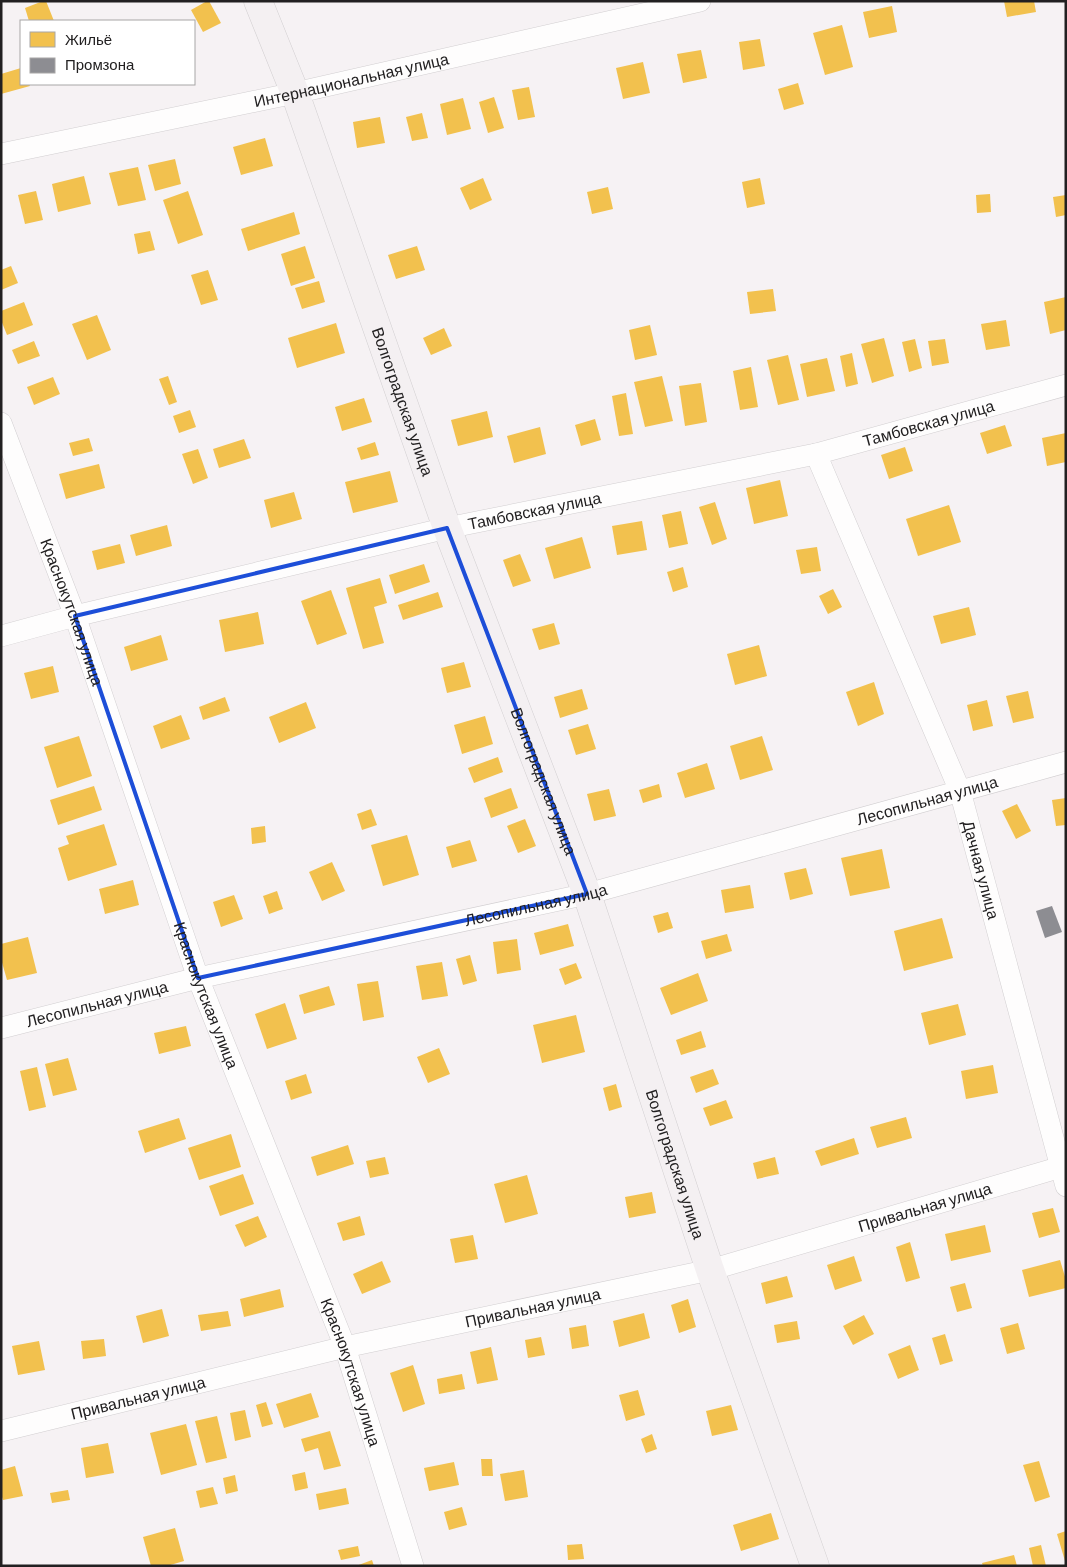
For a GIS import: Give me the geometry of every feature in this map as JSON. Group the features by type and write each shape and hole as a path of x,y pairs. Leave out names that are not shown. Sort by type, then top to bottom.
{"street":[{"name":"Волгоградская улица","path":"258,1 295,93 447,528 587,894 710,1270 815,1566"},
{"name":"Интернациональная улица","path":"1,154 295,93 700,1"},
{"name":"Тамбовская улица","path":"1,636 75,616 447,528 816,454 1066,386"},
{"name":"Краснокутская улица","path":"1,423 75,616 198,978 345,1347 413,1566"},
{"name":"Дачная улица","path":"816,454 960,791 1063,1177"},
{"name":"Лесопильная улица","path":"1,1028 198,978 587,894 1066,762"},
{"name":"Привальная улица","path":"1,1431 345,1347 710,1270 1063,1177"}],"highlighted area":[{"path":"447,528 587,894 198,978 75,616"}],"building: Жильё":[{"path":"46,1 54,20 29,20 25,8"},
{"path":"209,1 221,23 203,32 191,10"},
{"path":"1004,1 1034,1 1036,12 1007,17"},
{"path":"892,6 897,32 869,38 863,12"},
{"path":"842,25 853,67 825,75 813,33"},
{"path":"760,39 765,66 743,70 739,42"},
{"path":"701,50 707,78 683,83 677,54"},
{"path":"643,62 650,93 623,99 616,68"},
{"path":"20,68 20,85 30,86 1,94 1,74"},
{"path":"798,83 804,104 784,110 778,89"},
{"path":"529,87 535,117 518,120 512,90"},
{"path":"494,97 504,128 488,133 479,102"},
{"path":"463,98 471,129 447,135 440,104"},
{"path":"422,113 428,138 412,141 406,117"},
{"path":"380,117 385,143 357,148 353,122"},
{"path":"265,138 273,166 241,175 233,147"},
{"path":"175,159 181,184 155,191 148,165"},
{"path":"138,167 146,200 118,206 109,173"},
{"path":"84,176 91,204 58,212 52,184"},
{"path":"483,178 492,200 470,210 460,188"},
{"path":"760,178 765,204 747,208 742,182"},
{"path":"608,187 613,209 592,214 587,192"},
{"path":"36,191 43,220 25,224 18,195"},
{"path":"188,191 203,235 178,244 163,200"},
{"path":"990,194 991,212 977,213 976,195"},
{"path":"1066,195 1066,215 1056,217 1053,197"},
{"path":"294,212 300,234 248,251 241,229"},
{"path":"150,231 155,250 138,254 134,234"},
{"path":"305,246 315,278 291,286 281,254"},
{"path":"417,246 425,270 396,279 388,255"},
{"path":"11,266 18,283 1,290 1,270"},
{"path":"208,270 218,300 201,305 191,275"},
{"path":"319,281 325,302 302,309 295,288"},
{"path":"773,289 776,311 750,314 747,292"},
{"path":"1066,297 1066,330 1050,334 1044,302"},
{"path":"24,302 33,325 7,335 1,320 1,311"},
{"path":"97,315 111,350 87,360 72,324"},
{"path":"1006,320 1010,346 986,350 981,324"},
{"path":"336,323 345,353 297,368 288,338"},
{"path":"650,325 657,355 635,360 629,330"},
{"path":"444,328 452,346 431,355 423,338"},
{"path":"884,338 894,376 872,383 861,344"},
{"path":"915,339 922,368 909,372 902,342"},
{"path":"945,339 949,363 932,366 928,341"},
{"path":"34,341 40,356 18,364 12,350"},
{"path":"852,353 858,384 846,387 840,356"},
{"path":"788,355 799,400 778,405 767,360"},
{"path":"827,358 835,391 807,397 800,364"},
{"path":"751,367 758,407 740,410 733,371"},
{"path":"168,376 177,402 169,405 159,379"},
{"path":"662,376 673,421 645,427 634,382"},
{"path":"53,377 60,394 34,405 27,387"},
{"path":"701,383 707,422 685,426 679,386"},
{"path":"626,393 633,434 619,436 612,396"},
{"path":"364,398 372,422 342,431 335,407"},
{"path":"190,410 196,427 179,433 173,416"},
{"path":"487,411 493,437 458,446 451,420"},
{"path":"595,419 601,440 581,446 575,425"},
{"path":"1005,425 1012,446 987,454 980,433"},
{"path":"540,427 546,454 514,463 507,436"},
{"path":"1066,433 1066,462 1047,466 1042,438"},
{"path":"89,438 93,451 73,456 69,443"},
{"path":"244,439 251,458 219,468 213,449"},
{"path":"375,442 379,455 361,460 357,448"},
{"path":"905,447 913,471 889,479 881,455"},
{"path":"198,449 208,478 193,484 182,454"},
{"path":"99,464 105,488 66,499 59,474"},
{"path":"390,471 398,502 353,513 345,482"},
{"path":"780,480 788,516 754,524 746,488"},
{"path":"294,492 302,519 271,528 264,500"},
{"path":"715,502 727,539 712,545 699,507"},
{"path":"949,505 961,542 918,556 906,519"},
{"path":"681,511 688,544 669,548 662,515"},
{"path":"642,521 647,550 617,555 612,526"},
{"path":"167,525 172,546 136,556 130,535"},
{"path":"582,537 591,568 554,579 545,548"},
{"path":"120,544 125,563 97,570 92,551"},
{"path":"817,547 821,571 801,574 796,550"},
{"path":"520,554 531,581 513,587 503,560"},
{"path":"424,564 430,582 395,594 389,575"},
{"path":"683,567 688,587 673,592 667,572"},
{"path":"380,578 387,603 374,607 384,643 363,649 346,588"},
{"path":"833,589 842,607 828,614 819,596"},
{"path":"331,590 347,634 317,645 301,601"},
{"path":"438,592 443,607 403,620 398,605"},
{"path":"969,607 976,635 941,644 933,616"},
{"path":"258,612 264,644 225,652 219,620"},
{"path":"554,623 560,644 539,650 532,629"},
{"path":"161,635 168,660 131,671 124,647"},
{"path":"759,645 767,676 735,685 727,654"},
{"path":"464,662 471,687 447,693 441,668"},
{"path":"53,666 59,692 31,699 24,673"},
{"path":"874,682 884,714 858,726 846,692"},
{"path":"582,689 588,709 560,718 554,697"},
{"path":"1028,691 1034,718 1013,723 1006,696"},
{"path":"225,697 230,711 203,720 199,707"},
{"path":"987,700 993,726 973,731 967,705"},
{"path":"306,702 316,728 279,743 269,717"},
{"path":"181,715 190,739 161,749 153,726"},
{"path":"485,716 493,744 462,754 454,725"},
{"path":"588,724 596,749 576,755 568,730"},
{"path":"79,736 92,776 57,788 44,747"},
{"path":"762,736 773,770 740,780 730,746"},
{"path":"498,757 503,772 474,783 468,768"},
{"path":"707,763 715,789 685,798 677,773"},
{"path":"659,784 662,797 643,803 639,790"},
{"path":"94,786 102,810 58,825 50,800"},
{"path":"511,788 518,808 491,818 484,798"},
{"path":"609,789 616,816 594,821 587,794"},
{"path":"1066,798 1066,825 1056,826 1052,800"},
{"path":"1017,804 1031,831 1016,839 1002,811"},
{"path":"371,809 377,825 362,830 357,814"},
{"path":"525,819 536,846 518,853 507,826"},
{"path":"104,824 117,865 68,881 58,848 69,844 66,836"},
{"path":"265,826 266,842 252,844 251,828"},
{"path":"407,835 419,875 383,886 371,845"},
{"path":"470,840 477,861 452,868 446,847"},
{"path":"882,849 890,888 850,896 841,858"},
{"path":"332,862 345,891 322,901 309,872"},
{"path":"806,868 813,894 790,900 784,873"},
{"path":"133,880 139,905 105,914 99,889"},
{"path":"750,885 754,908 725,913 721,890"},
{"path":"277,891 283,909 269,914 263,896"},
{"path":"234,895 243,919 221,927 213,902"},
{"path":"668,912 673,928 658,933 653,916"},
{"path":"942,918 953,958 904,971 894,931"},
{"path":"568,924 574,946 540,955 534,933"},
{"path":"727,934 732,951 706,959 701,941"},
{"path":"28,937 37,973 7,980 1,959 1,944"},
{"path":"517,939 521,970 497,974 493,942"},
{"path":"470,955 477,981 463,985 456,959"},
{"path":"442,962 448,996 422,1000 416,966"},
{"path":"576,963 582,978 565,985 559,969"},
{"path":"698,973 708,1001 671,1015 660,988"},
{"path":"378,981 384,1017 363,1021 357,984"},
{"path":"329,986 335,1005 304,1014 299,995"},
{"path":"285,1003 297,1039 267,1049 255,1014"},
{"path":"958,1004 966,1035 929,1045 921,1013"},
{"path":"576,1015 585,1052 542,1063 533,1025"},
{"path":"186,1026 191,1046 159,1054 154,1033"},
{"path":"701,1031 706,1047 681,1055 676,1040"},
{"path":"439,1048 450,1074 428,1083 417,1057"},
{"path":"68,1058 77,1090 53,1096 45,1064"},
{"path":"993,1065 998,1093 966,1099 961,1071"},
{"path":"37,1067 46,1107 29,1111 20,1071"},
{"path":"713,1069 719,1084 696,1093 690,1077"},
{"path":"306,1074 312,1093 291,1100 285,1081"},
{"path":"616,1084 622,1107 609,1111 603,1088"},
{"path":"726,1100 733,1118 710,1126 703,1108"},
{"path":"906,1117 912,1138 877,1148 870,1127"},
{"path":"179,1118 186,1139 145,1153 138,1131"},
{"path":"231,1134 241,1167 199,1180 188,1148"},
{"path":"854,1138 859,1154 821,1166 815,1151"},
{"path":"348,1145 354,1164 317,1176 311,1157"},
{"path":"385,1157 389,1174 370,1178 366,1161"},
{"path":"775,1157 779,1174 757,1179 753,1163"},
{"path":"243,1174 254,1204 220,1216 209,1186"},
{"path":"527,1175 538,1214 505,1223 494,1184"},
{"path":"652,1192 656,1213 629,1218 625,1197"},
{"path":"1053,1208 1060,1232 1039,1238 1032,1213"},
{"path":"258,1216 267,1237 245,1247 235,1225"},
{"path":"360,1216 365,1235 343,1241 337,1223"},
{"path":"985,1225 991,1252 951,1261 945,1234"},
{"path":"473,1235 478,1259 455,1263 450,1239"},
{"path":"910,1242 920,1278 906,1282 896,1247"},
{"path":"854,1256 862,1281 835,1290 827,1265"},
{"path":"1060,1260 1066,1280 1066,1288 1029,1297 1022,1270"},
{"path":"382,1261 391,1282 362,1294 353,1274"},
{"path":"787,1276 793,1297 766,1304 761,1283"},
{"path":"965,1283 972,1308 957,1312 950,1287"},
{"path":"280,1289 284,1307 244,1317 240,1299"},
{"path":"688,1299 696,1327 679,1333 671,1305"},
{"path":"162,1309 169,1336 143,1343 136,1316"},
{"path":"228,1311 231,1326 201,1331 198,1315"},
{"path":"644,1313 650,1338 619,1347 613,1321"},
{"path":"864,1315 874,1334 853,1345 843,1326"},
{"path":"797,1321 800,1339 777,1343 774,1325"},
{"path":"1018,1323 1025,1349 1007,1354 1000,1328"},
{"path":"586,1325 589,1346 572,1349 569,1328"},
{"path":"945,1334 953,1361 940,1365 932,1338"},
{"path":"541,1337 545,1355 528,1358 525,1340"},
{"path":"104,1339 106,1356 83,1359 81,1341"},
{"path":"39,1341 45,1370 18,1375 12,1346"},
{"path":"910,1345 919,1370 898,1379 888,1354"},
{"path":"491,1347 498,1380 477,1384 470,1352"},
{"path":"413,1365 425,1404 403,1412 390,1373"},
{"path":"462,1374 465,1389 439,1394 437,1379"},
{"path":"638,1390 645,1415 626,1421 619,1395"},
{"path":"311,1393 319,1417 284,1428 276,1404"},
{"path":"266,1402 273,1424 262,1427 256,1405"},
{"path":"731,1405 738,1430 712,1436 706,1411"},
{"path":"245,1410 251,1437 235,1441 230,1413"},
{"path":"217,1416 227,1458 206,1463 195,1421"},
{"path":"186,1424 197,1465 161,1475 150,1433"},
{"path":"330,1431 341,1466 324,1470 318,1448 305,1452 301,1439"},
{"path":"652,1434 657,1449 646,1453 641,1439"},
{"path":"108,1443 114,1473 86,1478 81,1448"},
{"path":"481,1459 492,1459 493,1476 482,1476"},
{"path":"1039,1461 1050,1497 1035,1502 1023,1465"},
{"path":"454,1462 459,1485 429,1491 424,1468"},
{"path":"15,1466 23,1496 3,1500 1,1494 1,1470"},
{"path":"524,1470 528,1497 505,1501 500,1474"},
{"path":"305,1472 308,1488 295,1491 292,1475"},
{"path":"235,1475 238,1491 226,1494 223,1478"},
{"path":"213,1487 218,1504 200,1508 196,1491"},
{"path":"346,1488 349,1504 319,1510 316,1494"},
{"path":"68,1490 70,1500 52,1503 50,1493"},
{"path":"462,1507 467,1525 449,1530 444,1512"},
{"path":"771,1513 779,1539 741,1551 733,1525"},
{"path":"175,1528 184,1561 167,1566 151,1566 143,1537"},
{"path":"1066,1531 1066,1561 1065,1561 1057,1534"},
{"path":"582,1544 584,1559 568,1560 567,1545"},
{"path":"1041,1545 1046,1566 1033,1566 1029,1548"},
{"path":"358,1546 360,1556 341,1560 338,1550"},
{"path":"1014,1555 1017,1566 983,1566 982,1563"},
{"path":"372,1560 374,1566 356,1566"}],"building: Промзона":[{"path":"1052,906 1062,932 1045,938 1036,911"}]}
